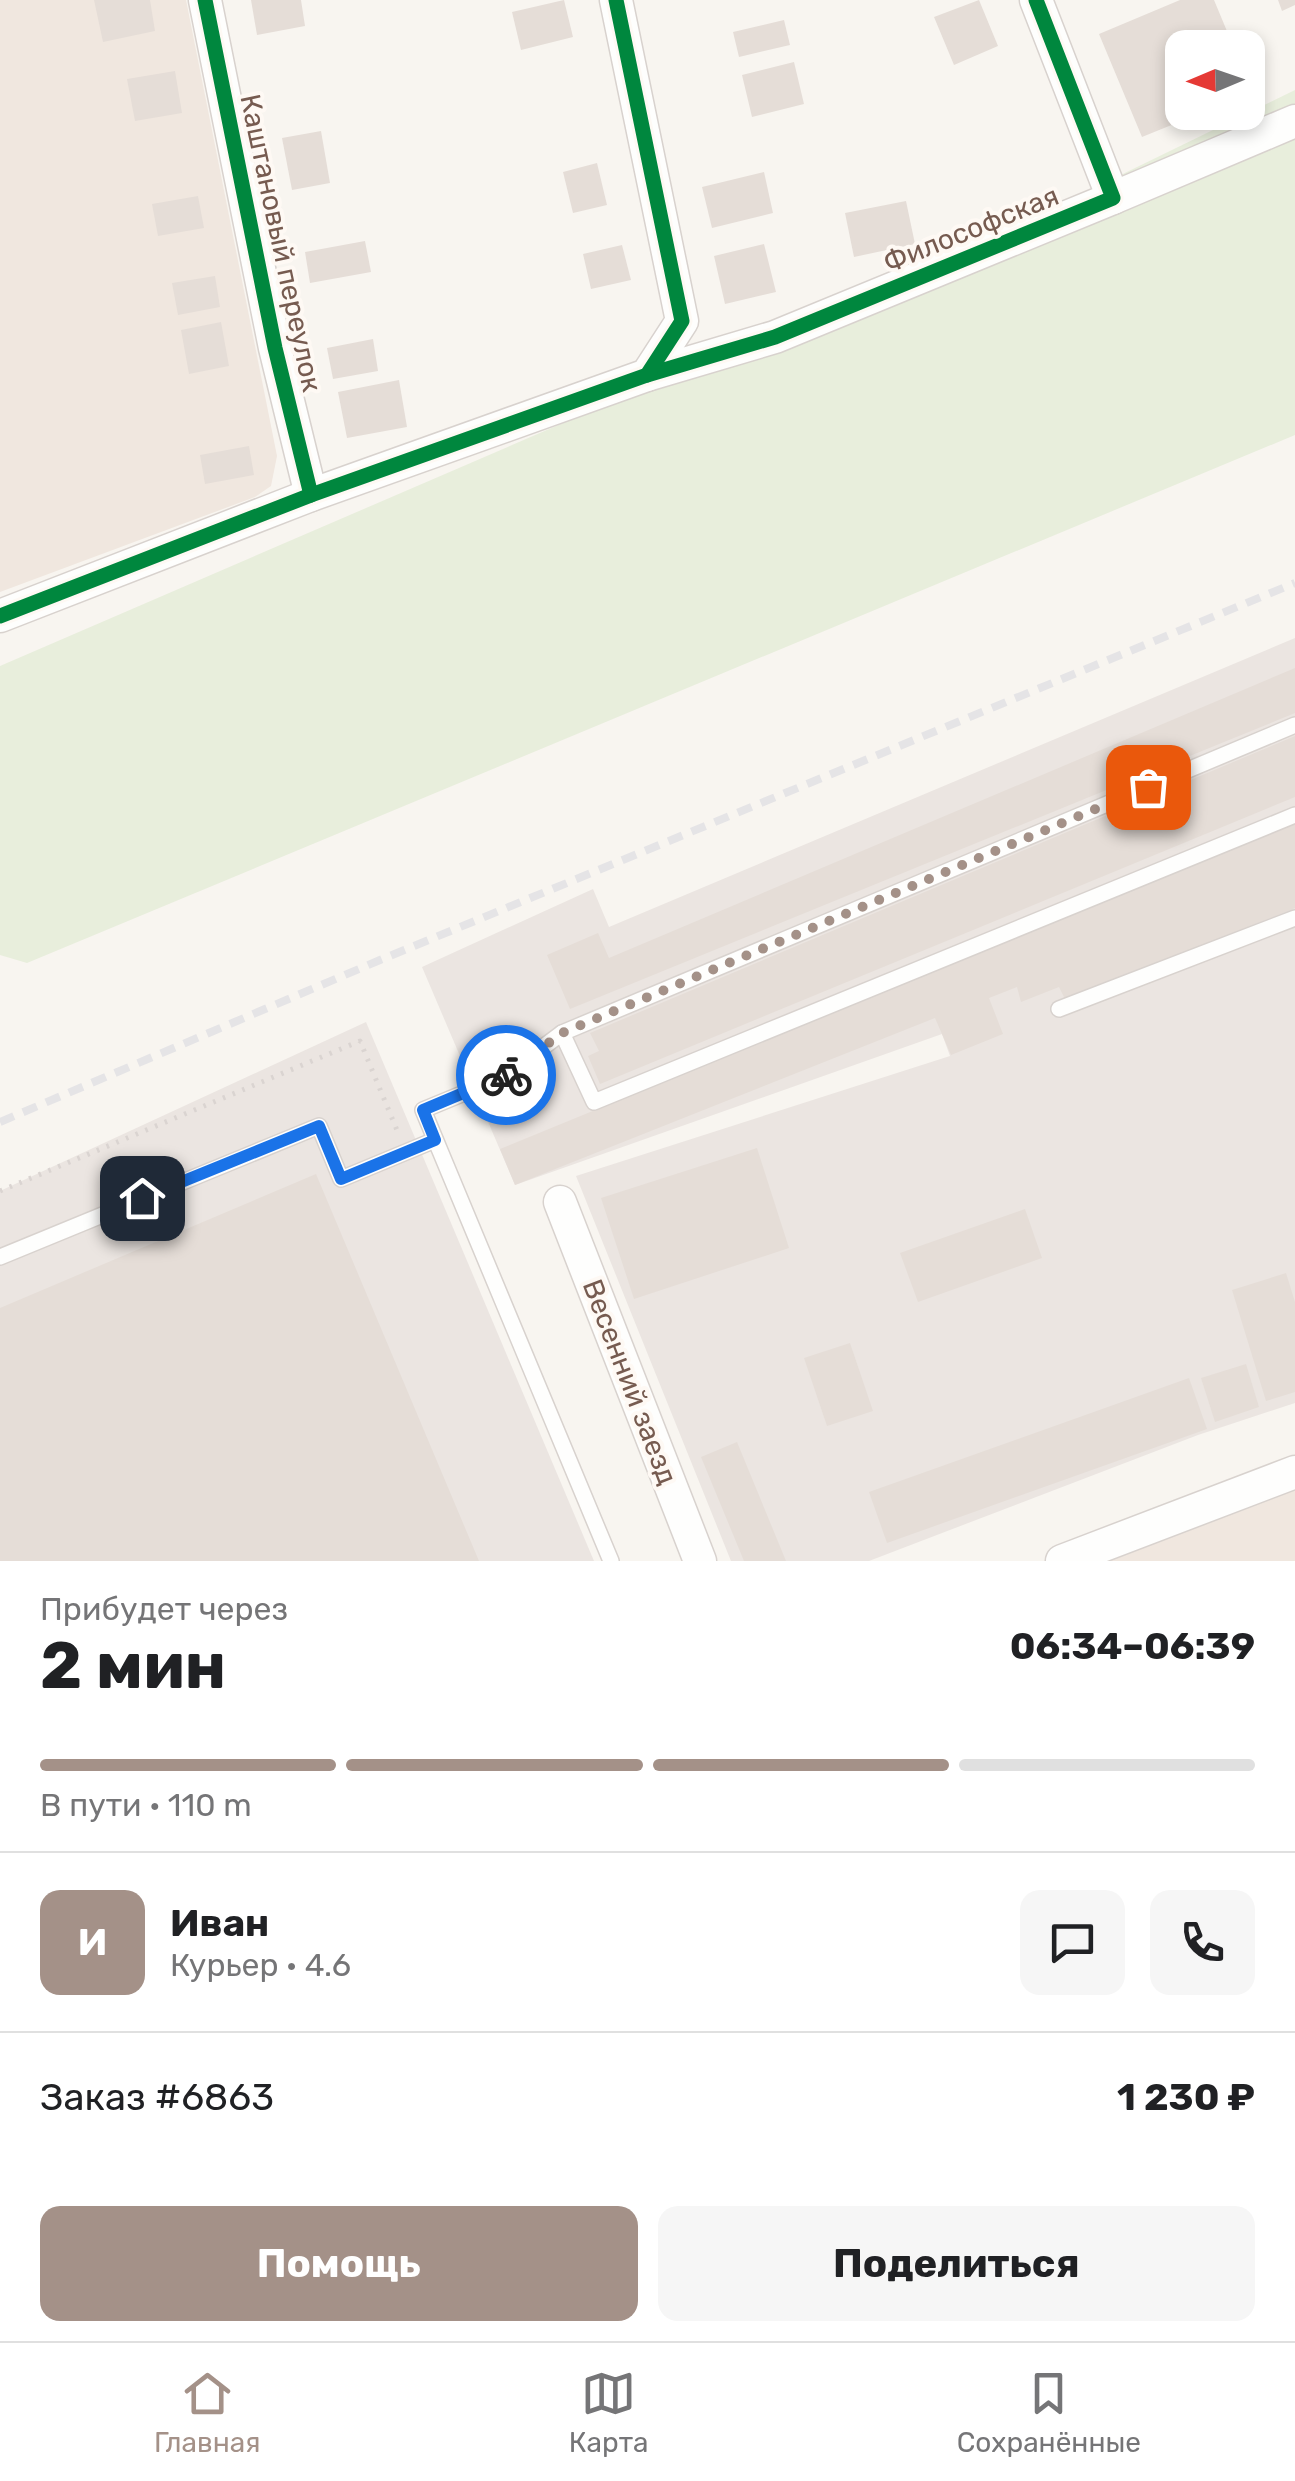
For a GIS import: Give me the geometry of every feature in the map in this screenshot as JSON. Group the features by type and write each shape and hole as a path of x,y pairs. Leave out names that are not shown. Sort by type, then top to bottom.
{"street":[{"name":"Каштановый переулок","path":"205,0 274,348 311,494"},
{"path":"616,0 682,321 647,375"},
{"path":"1036,0 1112,198"},
{"name":"Философская","path":"0,616 311,494 647,375 775,337 1295,121"},
{"name":"Весенний заезд","path":"560,1202 700,1561"},
{"path":"1062,1561 1295,1472"}],"lane":[{"path":"611,1561 423,1110 503,1077 562,1033 1295,725"},
{"path":"562,1033 594,1102 1295,815"},
{"path":"1059,1009 1295,918"},
{"path":"0,1256 319,1126 341,1179 435,1140"}],"path":[{"path":"0,1191 360,1041 406,1152"}],"shaded area":[{"path":"0,0 186,0 277,456 271,486 255,497 0,592"},
{"path":"1295,638 1295,1403 1198,1435 869,1561 731,1561 576,1176 950,1056 942,1034 515,1185 422,967 593,889 609,927"},
{"path":"366,1022 594,1561 0,1561 0,1191"},
{"path":"1295,1480 1295,1561 1077,1561"}],"green space":[{"path":"1295,90 1295,435 27,963 0,955 0,666 987,240 1213,130 1265,130 1265,105"}],"building":[{"path":"94,0 150,0 155,31 103,42"},
{"path":"251,0 301,0 305,26 257,35"},
{"path":"564,0 573,37 521,50 512,12"},
{"path":"979,0 998,46 954,65 934,17"},
{"path":"1180,0 1214,0 1226,30 1165,30 1165,128 1142,137 1099,34"},
{"path":"1278,0 1295,0 1295,5 1282,11"},
{"path":"784,20 790,45 739,57 733,32"},
{"path":"794,62 804,104 752,117 742,75"},
{"path":"175,71 182,113 135,121 127,79"},
{"path":"321,131 330,183 292,190 282,138"},
{"path":"597,163 607,205 573,213 563,172"},
{"path":"764,172 773,213 712,228 702,187"},
{"path":"198,196 204,228 158,236 152,204"},
{"path":"906,201 915,244 854,257 845,213"},
{"path":"365,241 371,272 310,283 305,252"},
{"path":"764,244 776,292 725,304 714,256"},
{"path":"622,245 631,280 591,289 583,254"},
{"path":"215,276 220,307 178,315 172,283"},
{"path":"221,322 229,366 189,374 181,330"},
{"path":"373,339 378,371 333,379 327,348"},
{"path":"399,380 407,427 347,438 338,392"},
{"path":"249,446 254,475 205,484 200,455"},
{"path":"1295,668 1295,713 570,1009 547,955 598,933 609,958"},
{"path":"1295,736 1295,797 600,1084 588,1056 599,1051 590,1033"},
{"path":"1295,823 1295,908 1066,1001 1059,987 1021,1002 1017,987 989,998 1003,1034 951,1055 935,1018 515,1185 500,1149"},
{"path":"757,1148 789,1248 634,1299 601,1198"},
{"path":"316,1174 479,1561 0,1561 0,1308"},
{"path":"1025,1209 1042,1258 918,1302 900,1253"},
{"path":"1286,1273 1295,1302 1295,1392 1266,1401 1232,1290"},
{"path":"850,1343 873,1411 827,1426 804,1358"},
{"path":"1246,1364 1259,1407 1215,1422 1201,1378"},
{"path":"1189,1378 1207,1429 887,1543 869,1492"},
{"path":"737,1442 786,1561 744,1561 701,1457"}],"railway":[{"path":"0,1122 380,960 1295,583"}],"cycle path":[{"path":"205,0 275,348 311,495"},
{"path":"0,616 311,495 647,375 682,321 616,0"},
{"path":"647,375 775,337 1113,198 1036,0"}],"way so far":[{"path":"506,1075 562,1033 1148,787"}],"route":[{"path":"142,1198 319,1126 341,1179 435,1140 423,1110 506,1075"}]}
